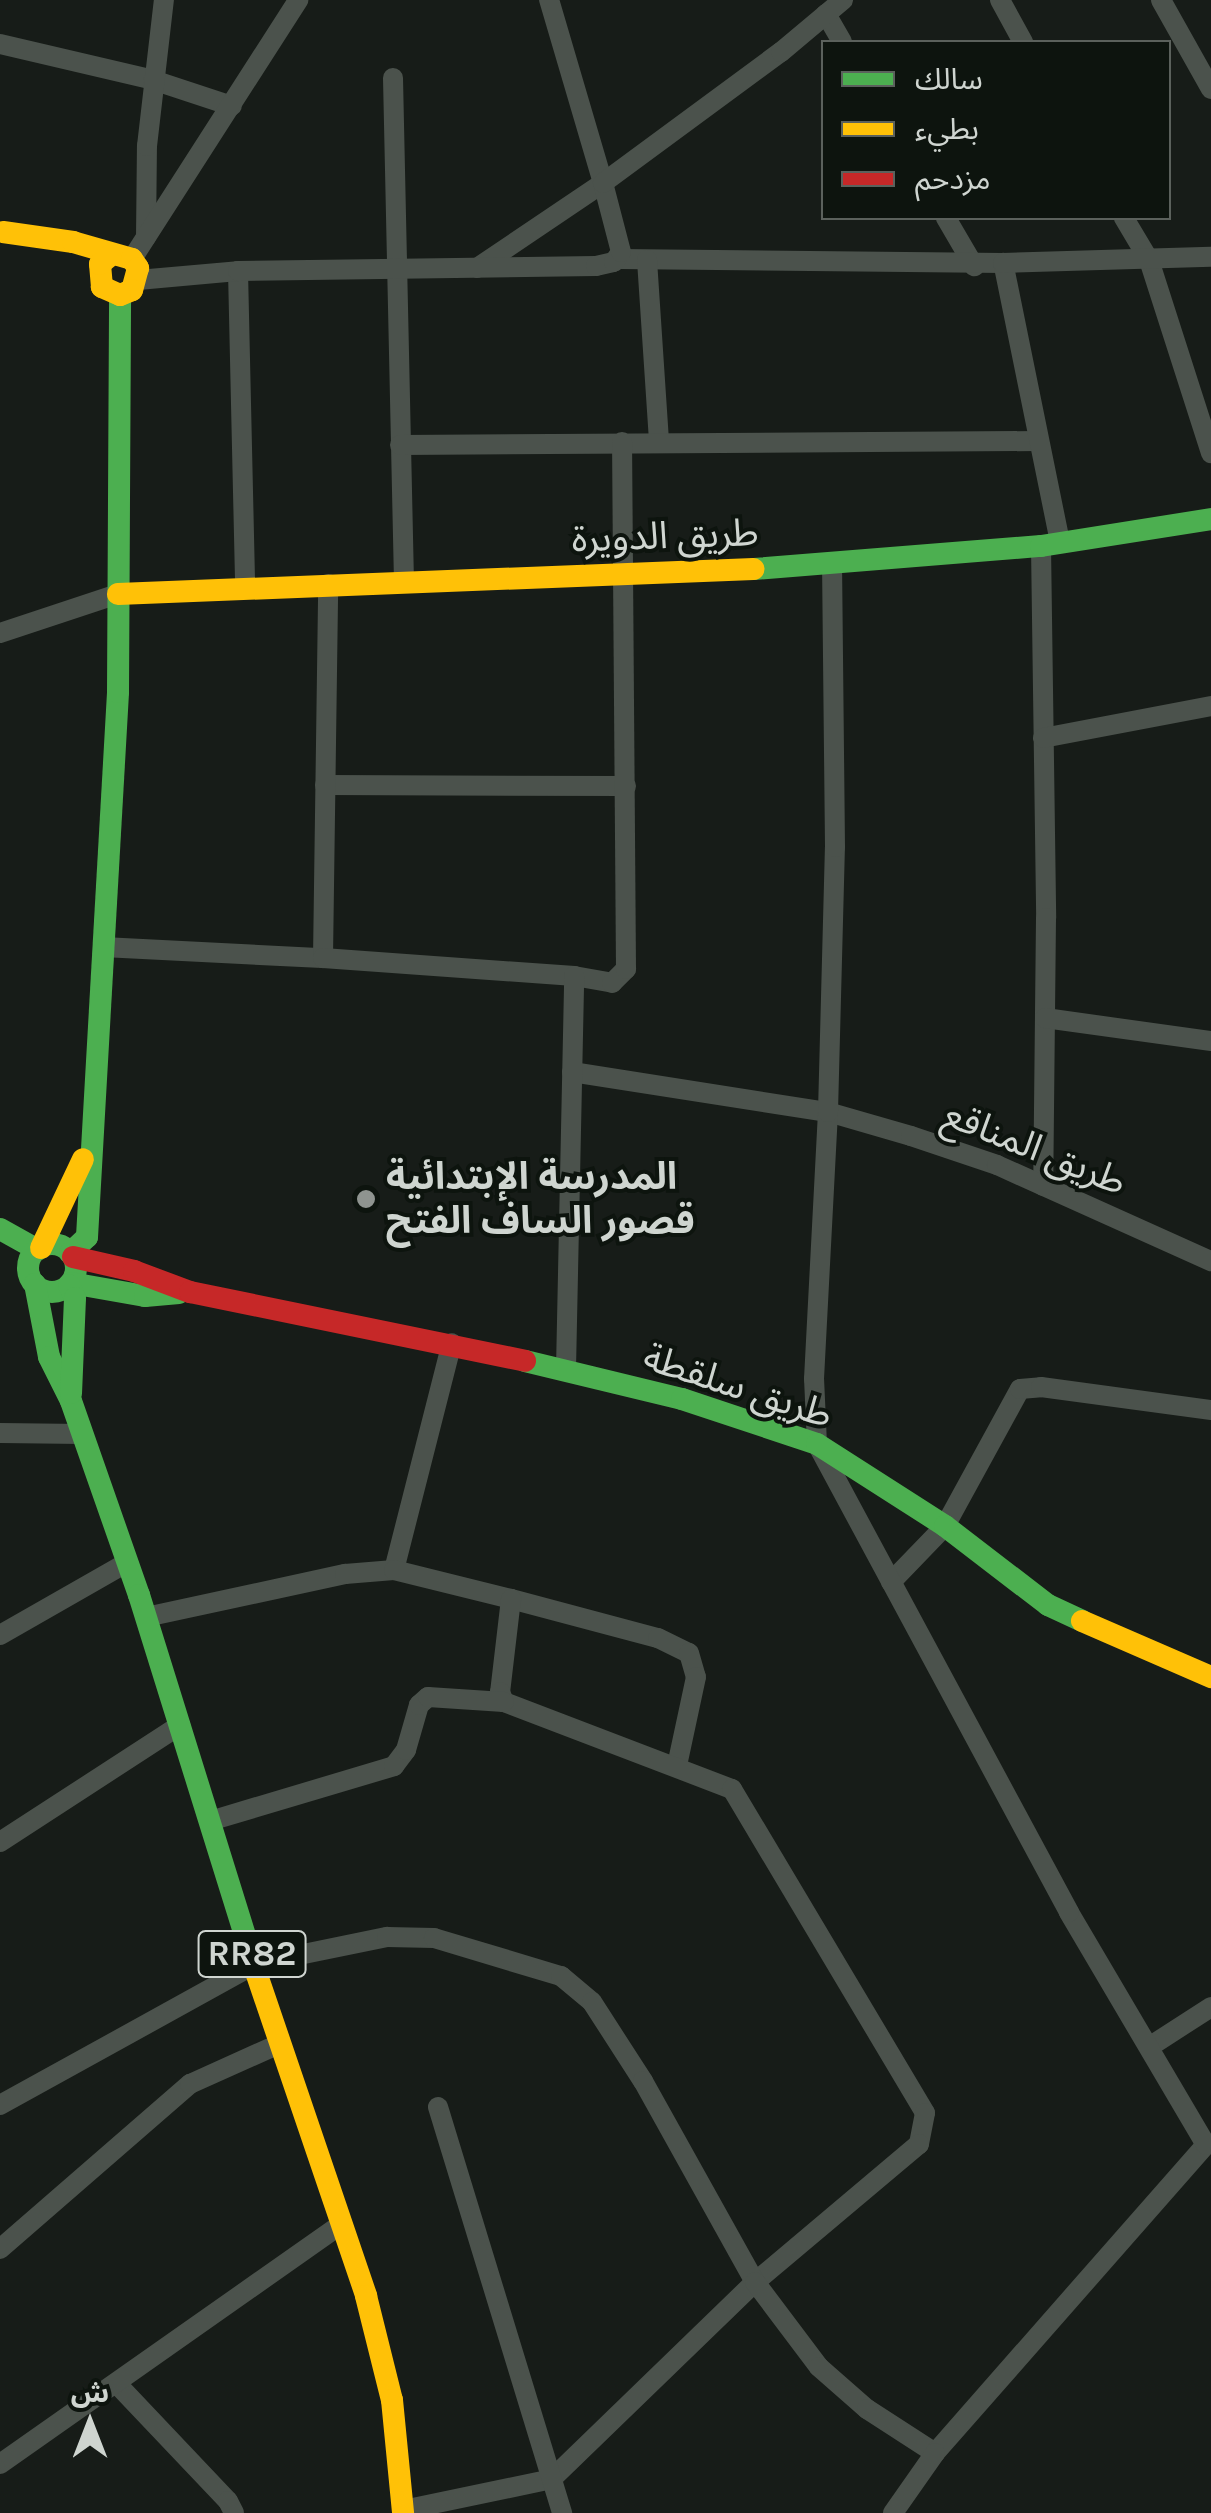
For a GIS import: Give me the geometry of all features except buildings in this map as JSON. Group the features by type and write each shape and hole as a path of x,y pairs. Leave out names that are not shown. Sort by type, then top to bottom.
{"street":[{"path":"146,238 153,80 164,0"},
{"path":"0,1229 39,1249 53,1245 72,1255 86,1236 88,1149 118,692 119,273 146,238 298,0"},
{"path":"549,0 602,183 619,259"},
{"path":"478,268 602,183 843,0"},
{"path":"1000,0 1022,40"},
{"path":"1161,0 1211,88"},
{"path":"826,14 841,40"},
{"path":"0,44 153,80 232,106"},
{"path":"393,78 404,581"},
{"path":"947,220 974,266"},
{"path":"1125,220 1150,260 1211,453"},
{"path":"2,232 119,273 596,266 619,259 974,266 1211,258"},
{"path":"648,260 659,441"},
{"path":"1004,263 1050,544 1044,738 1043,1186"},
{"path":"238,270 244,588"},
{"path":"400,444 1036,440"},
{"path":"103,947 574,976 612,984 626,969 626,571 622,442"},
{"name":"طريق الدويرة","path":"118,594 626,571 832,566 1050,544 1211,519"},
{"path":"832,566 835,846 828,1112 814,1379 817,1444 1069,1912 1210,2156 935,2452 893,2513"},
{"path":"323,958 328,584"},
{"path":"0,634 118,594"},
{"path":"1044,738 1211,706"},
{"path":"325,785 626,786"},
{"path":"566,1369 574,976"},
{"path":"1045,1018 1211,1041"},
{"name":"طريق المناقع","path":"572,1072 828,1112 997,1165 1211,1261"},
{"path":"39,1249 88,1149"},
{"name":"RR82","path":"39,1249 30,1260 48,1357 71,1401 128,1562 279,2044 302,2096 382,2352 403,2511"},
{"name":"طريق سلقطة","path":"72,1255 134,1271 190,1292 452,1343 682,1398 817,1444 945,1526 1048,1605 1137,1648 1211,1677"},
{"name":"RR82","path":"71,1401 75,1298 70,1284 76,1270 72,1255"},
{"path":"8,1267 51,1292 70,1284"},
{"name":"طريق سلقطة","path":"70,1284 145,1296 190,1292"},
{"path":"394,1570 452,1343"},
{"path":"892,1582 945,1526 1020,1389 1041,1386 1211,1410"},
{"path":"0,1433 82,1434"},
{"path":"0,1634 128,1562"},
{"path":"146,1617 345,1574 394,1570 658,1638 688,1653 696,1677 677,1766"},
{"path":"504,1702 500,1692 511,1599"},
{"path":"210,1821 394,1766 406,1750 419,1705 428,1697 504,1702 727,1784 925,2113 919,2144 754,2282 552,2479 403,2511"},
{"path":"0,1842 180,1725"},
{"path":"0,2105 255,1964 387,1937 434,1938 561,1976 592,2002 642,2081 754,2282 820,2366 867,2409 935,2452"},
{"path":"1148,2047 1211,2007"},
{"path":"0,2249 190,2084 279,2044"},
{"path":"438,2108 562,2513"},
{"path":"0,2464 342,2224"},
{"path":"117,2384 234,2513"}],"traffic: fast":[{"path":"70,1253 87,1237 118,692 120,295"},
{"path":"754,569 1041,546 1211,519"},
{"path":"0,1229 38,1250"},
{"path":"52,1244 69,1251 76,1268 69,1285 52,1292 35,1285 28,1268 35,1251 52,1244"},
{"path":"71,1283 145,1296 179,1293"},
{"path":"35,1284 49,1357 71,1401 139,1595 257,1975"},
{"path":"69,1285 75,1298 71,1393"},
{"path":"525,1361 682,1399 817,1444 945,1526 1048,1605 1082,1621"}],"traffic: slow":[{"path":"3,232 73,242 132,259 138,268 132,290 120,295 102,287 100,264 110,256"},
{"path":"118,594 754,569"},
{"path":"41,1248 83,1159"},
{"path":"1082,1621 1211,1677"},
{"path":"257,1975 366,2296 392,2400 403,2513"}],"traffic: jam":[{"path":"73,1257 134,1271 190,1292 525,1361"}],"place":[{"name":"المدرسة الإبتدائية قصور الساف الفتح","path":"366,1199"}]}
